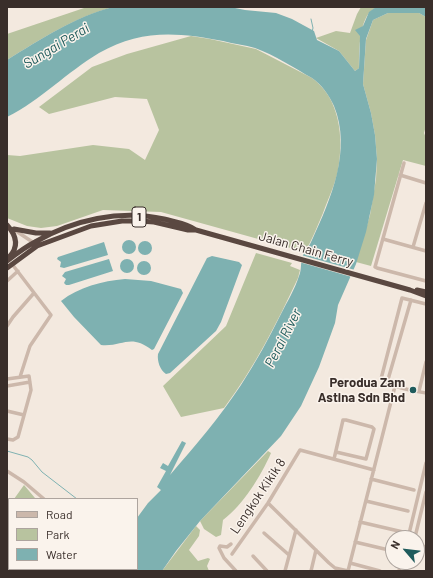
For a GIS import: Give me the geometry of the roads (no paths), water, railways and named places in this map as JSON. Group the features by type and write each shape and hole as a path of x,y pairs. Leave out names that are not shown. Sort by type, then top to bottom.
{"highway":[{"name":"Jalan Chain Ferry","path":"7,268 9,261 52,233 67,226 92,219 120,216 154,217 189,225 196,230"},
{"name":"Jalan Chain Ferry","path":"35,244 91,226 122,221 154,222 188,230 196,230 410,290 426,296"},
{"path":"7,225 14,232 16,242 9,261"},
{"path":"14,229 36,233 52,233"},
{"name":"Jalan Chain Ferry","path":"410,290 426,292"}],"street":[{"path":"404,163 375,266 377,268 426,281"},
{"path":"400,175 426,183"},
{"path":"413,247 426,203"},
{"path":"7,225 35,244"},
{"path":"383,239 426,251"},
{"path":"9,261 51,315 30,346 20,377"},
{"path":"7,281 18,271"},
{"path":"7,326 13,316 34,293"},
{"path":"426,304 402,298 381,379 395,386 426,393"},
{"path":"387,383 411,300"},
{"path":"419,392 426,362"},
{"path":"7,379 29,376 31,390 16,439 7,439"},
{"path":"7,386 30,382"},
{"path":"268,503 329,563 335,568 348,571 395,386"},
{"path":"7,411 24,415"},
{"path":"336,452 366,459 374,429 372,427 343,420 334,459 374,470"},
{"name":"Lengkok Kikik 8","path":"232,554 268,503 300,450 334,459"},
{"path":"426,463 410,528 416,531 426,492"},
{"path":"7,471 25,482 43,498"},
{"path":"371,479 414,490"},
{"path":"366,501 408,511"},
{"path":"360,522 394,530"},
{"path":"285,571 296,530"},
{"path":"264,533 289,555"},
{"path":"355,542 385,549"},
{"path":"231,544 227,547 220,546 219,548 224,558 236,571"},
{"path":"311,571 316,550"},
{"path":"253,556 268,571"},
{"path":"350,563 380,571"}],"water":[{"path":"113,7 230,7 276,13 292,19 314,31 317,40 339,51 355,71 359,68 360,36 355,30 363,26 369,12 376,7 426,7 426,17 419,13 388,13 373,20 366,39 363,84 375,135 377,159 374,195 366,232 356,264 338,305 335,323 319,367 301,406 281,436 200,521 162,571 104,570 138,570 138,517 148,503 161,490 157,487 166,471 160,468 163,463 168,466 182,441 186,443 170,475 225,408 252,368 262,350 295,286 300,273 303,255 311,242 326,208 337,174 341,140 339,123 334,106 325,90 312,78 277,58 255,48 190,36 144,36 114,45 87,61 43,94 7,117 7,60 71,23 99,11"},
{"path":"129,240 134,242 136,247 134,252 129,254 124,252 122,247 124,242"},
{"path":"145,241 150,243 152,248 150,253 145,255 140,253 138,248 140,243"},
{"path":"104,242 108,255 64,268 60,267 61,262 57,259 58,257"},
{"path":"212,256 239,262 242,265 221,322 216,331 170,373 166,374 159,365 158,354 207,258"},
{"path":"109,259 113,271 69,285 64,283 66,279 62,276 65,272"},
{"path":"127,259 132,261 134,266 132,271 127,273 122,271 120,266 122,261"},
{"path":"144,261 149,263 151,268 149,273 144,275 139,273 137,268 139,263"},
{"path":"125,279 151,281 181,289 183,293 154,349 152,350 138,342 132,341 101,345 61,301 83,288 108,281"}],"waterway":[{"path":"311,19 313,28 312,32"},
{"path":"7,451 28,457 42,472 76,498"}],"place":[{"name":"Perodua Zam Astina Sdn Bhd","path":"413,390"}],"water label":[{"name":"Sungai Perai","path":"56,46"},
{"name":"Perai River","path":"283,338"}]}
